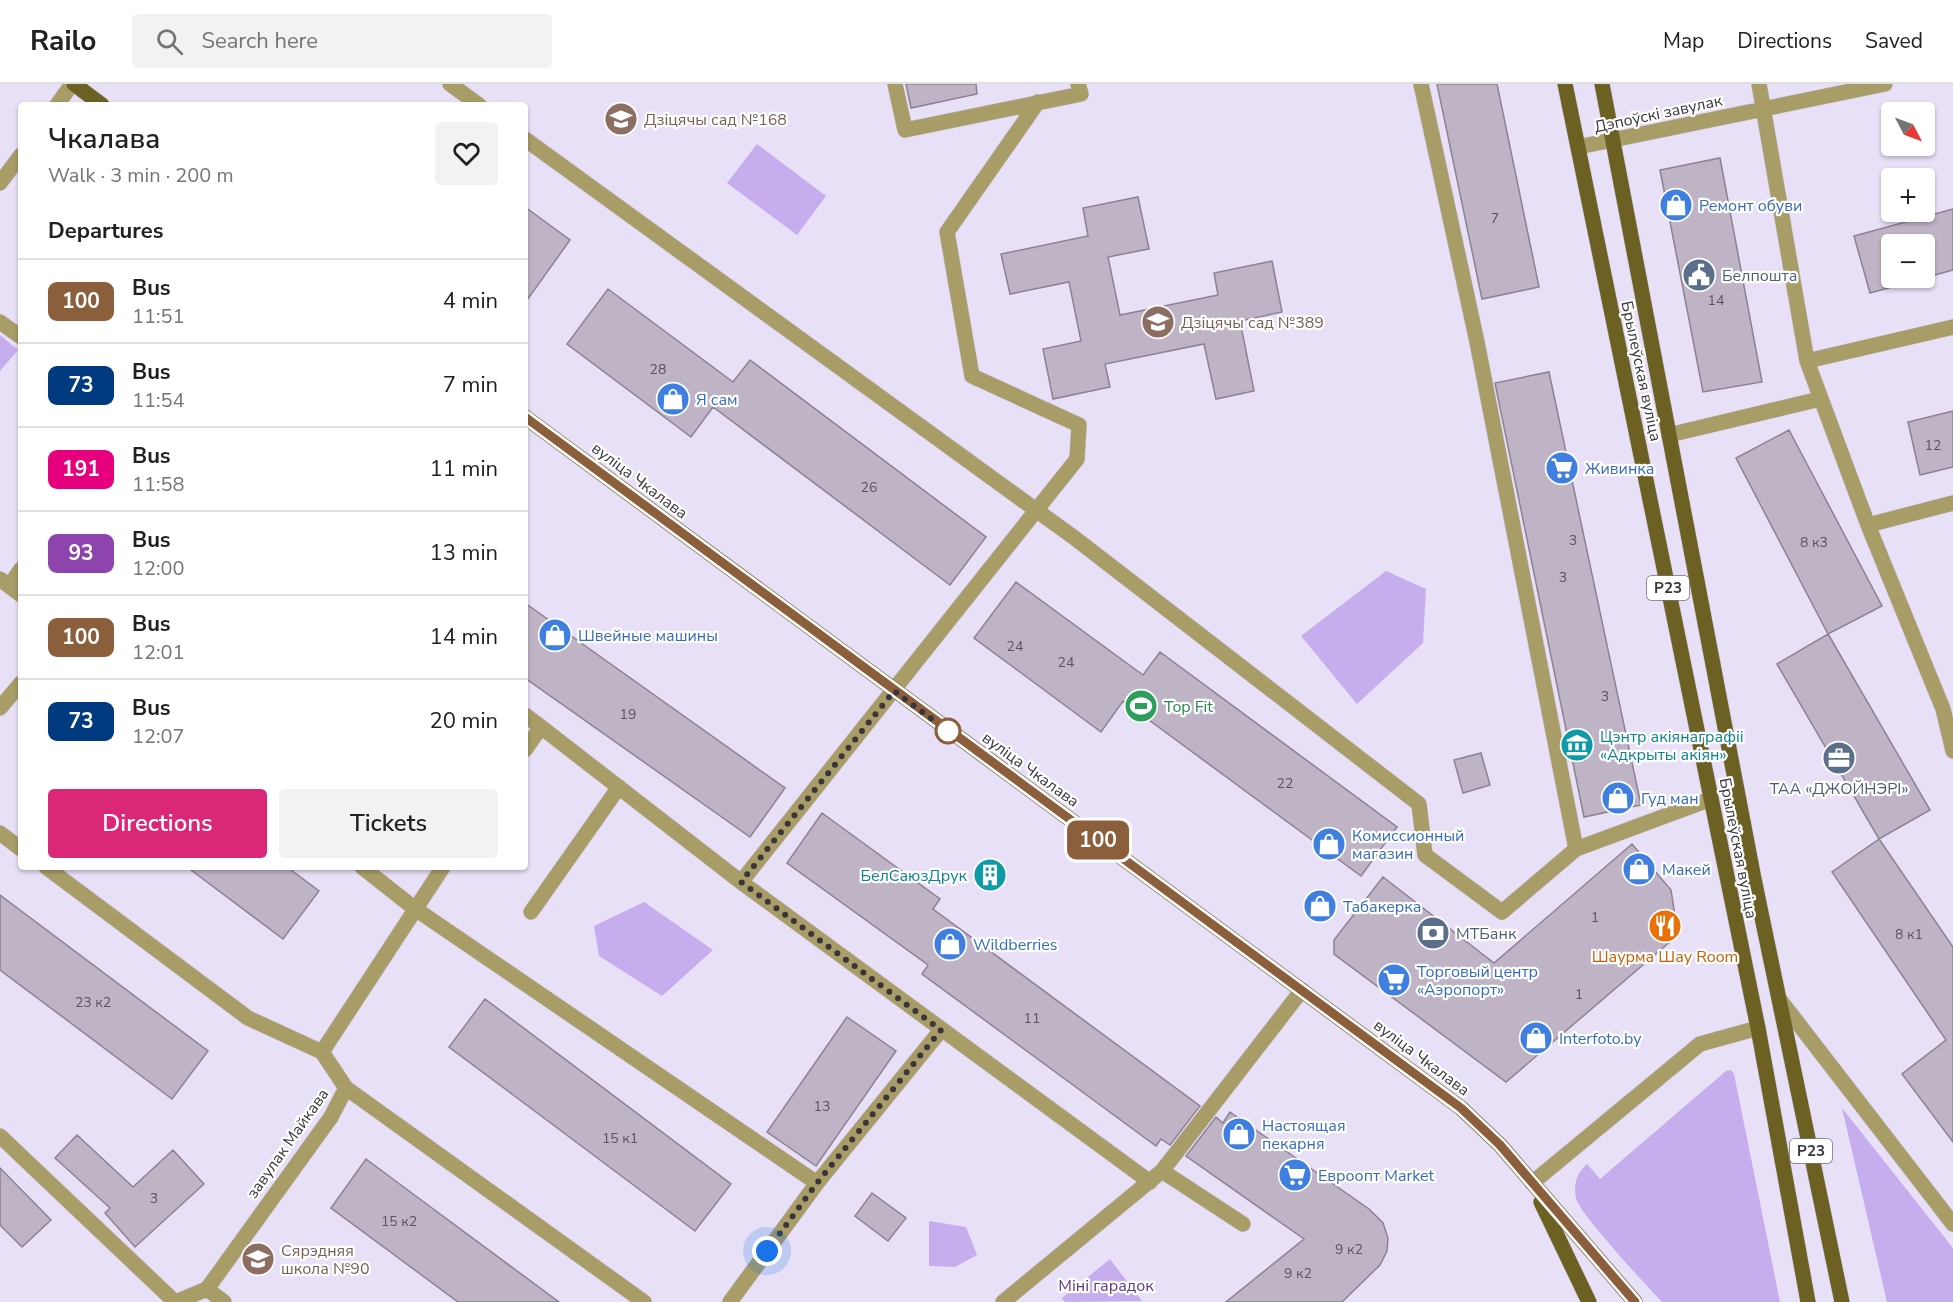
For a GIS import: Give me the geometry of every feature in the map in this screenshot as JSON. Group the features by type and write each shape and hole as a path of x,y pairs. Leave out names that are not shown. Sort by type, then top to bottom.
{"main road":[{"path":"73,84 98,102"},
{"name":"Брылеўская вуліца","path":"1565,84 1758,1028 1808,1302"},
{"name":"Брылеўская вуліца","path":"1602,84 1780,1000 1842,1302"},
{"name":"вуліца Чкалава","path":"528,419 1461,1108 1500,1145 1635,1302"},
{"name":"вуліца Чкалава","path":"1532,1183 1589,1302"}],"street":[{"path":"59,102 73,84"},
{"path":"450,84 475,102"},
{"path":"895,84 905,130 1081,94 1078,84"},
{"path":"1421,84 1477,342 1576,849"},
{"path":"1759,84 1807,361 1868,525 1948,707 1953,752"},
{"name":"Дэпоўскі завулак","path":"1578,147 1885,84"},
{"path":"741,882 1077,459 1079,425 972,376 947,232 1038,102"},
{"path":"528,141 1037,510 1419,804 1425,855 1502,912 1576,849 1711,799"},
{"path":"0,183 18,159"},
{"path":"0,322 18,336"},
{"path":"1807,361 1953,327"},
{"path":"1669,435 1820,399"},
{"path":"1868,525 1953,503"},
{"path":"0,708 18,687"},
{"path":"528,717 741,882 941,1030 1156,1176 1244,1224"},
{"path":"528,746 541,727"},
{"path":"531,912 619,787"},
{"path":"0,833 18,847"},
{"path":"50,870 248,1018 322,1052 441,870"},
{"path":"366,870 414,908 817,1183"},
{"path":"1003,1302 1156,1176 1302,990"},
{"path":"1780,1000 1953,1224"},
{"path":"1532,1183 1700,1044 1758,1028"},
{"path":"730,1302 817,1183 941,1030"},
{"name":"завулак Майкава","path":"5,1141 176,1302 207,1288 331,1117 346,1088 322,1052"},
{"path":"346,1088 644,1302"},
{"path":"207,1288 224,1302"}],"green space":[{"path":"757,144 826,196 797,235 727,183"},
{"path":"0,335 18,350 0,371"},
{"path":"1386,571 1426,589 1423,643 1357,704 1301,636"},
{"path":"644,902 713,950 662,996 599,956 594,926"},
{"path":"1731,1070 1734,1074 1780,1302 1662,1302 1588,1218 1576,1198 1577,1179 1587,1164 1600,1179 1726,1071"},
{"path":"1842,1108 1953,1248 1953,1302 1887,1302"},
{"path":"929,1221 966,1227 977,1255 955,1267 929,1266"},
{"name":"Міні гарадок","path":"1110,1259 1142,1301 1065,1302 1062,1298"}],"building":[{"path":"906,84 976,84 977,94 911,108"},
{"path":"1437,84 1497,84 1539,287 1482,299"},
{"path":"1720,158 1762,382 1703,392 1660,170"},
{"path":"1138,197 1149,249 1108,257 1120,315 1218,295 1214,273 1272,261 1282,312 1240,321 1254,391 1216,399 1204,344 1105,364 1110,387 1053,399 1043,349 1081,341 1069,282 1010,294 1001,254 1088,236 1083,208"},
{"path":"528,209 570,240 528,299"},
{"path":"1953,209 1953,270 1935,275 1935,234 1881,234 1881,288 1888,288 1870,293 1854,236 1905,222 1935,222 1935,214"},
{"path":"608,289 733,382 750,360 986,537 950,585 713,407 691,437 567,344"},
{"path":"1549,372 1641,805 1584,817 1495,383"},
{"path":"1953,411 1953,467 1920,475 1908,422"},
{"path":"1789,430 1882,606 1828,634 1736,458"},
{"path":"1016,582 1143,675 1160,652 1397,827 1361,876 1123,701 1101,732 974,638"},
{"path":"528,605 785,788 750,837 528,680"},
{"path":"1828,634 1930,810 1879,839 1777,664"},
{"path":"1481,753 1490,785 1463,793 1454,760"},
{"path":"822,813 940,899 933,909 1200,1106 1170,1145 1161,1139 1156,1146 922,974 928,965 787,863"},
{"path":"1879,839 1953,947 1953,1142 1902,1074 1946,1040 1832,872"},
{"path":"1632,844 1671,890 1678,935 1506,1082 1334,954 1334,940 1383,877 1494,963"},
{"path":"191,870 291,870 319,891 283,939"},
{"path":"0,895 208,1051 172,1099 0,970"},
{"path":"485,999 731,1184 695,1231 449,1047"},
{"path":"847,1017 896,1051 816,1166 767,1132"},
{"path":"1230,1112 1369,1209 1383,1223 1388,1238 1387,1251 1380,1265 1342,1302 1226,1302 1304,1239 1186,1156 1216,1117 1223,1123"},
{"path":"77,1135 133,1187 173,1150 204,1184 135,1247 105,1213 110,1208 55,1158"},
{"path":"366,1159 559,1302 458,1302 331,1208"},
{"path":"0,1168 51,1220 22,1247 0,1225"},
{"path":"872,1193 906,1218 888,1241 855,1216"}],"bus line":[{"name":"100","path":"528,419 1461,1108 1500,1145 1635,1302"}],"place":[{"name":"Дзіцячы сад №168","path":"621,119"},
{"name":"Ремонт обуви","path":"1676,205"},
{"name":"Белпошта","path":"1699,275"},
{"name":"Дзіцячы сад №389","path":"1158,322"},
{"name":"Я сам","path":"673,399"},
{"name":"Живинка","path":"1562,468"},
{"name":"Швейные машины","path":"555,635"},
{"name":"Top Fit","path":"1141,706"},
{"name":"Цэнтр акіянаграфіі «Адкрыты акіян»","path":"1577,745"},
{"name":"ТАА «ДЖОЙНЭРI»","path":"1839,758"},
{"name":"Гуд ман","path":"1618,798"},
{"name":"Комиссионный магазин","path":"1329,844"},
{"name":"Макей","path":"1639,869"},
{"name":"БелСаюзДрук","path":"990,875"},
{"name":"Табакерка","path":"1320,906"},
{"name":"Шаурма Шау Room","path":"1665,926"},
{"name":"МТБанк","path":"1433,933"},
{"name":"Wildberries","path":"950,944"},
{"name":"Торговый центр «Аэропорт»","path":"1394,980"},
{"name":"Interfoto.by","path":"1536,1038"},
{"name":"Настоящая пекарня","path":"1239,1134"},
{"name":"Евроопт Market","path":"1295,1175"},
{"name":"Сярэдняя школа №90","path":"258,1259"}],"route":[{"path":"767,1251 817,1183 941,1030 741,882 894,691 948,731"}]}
